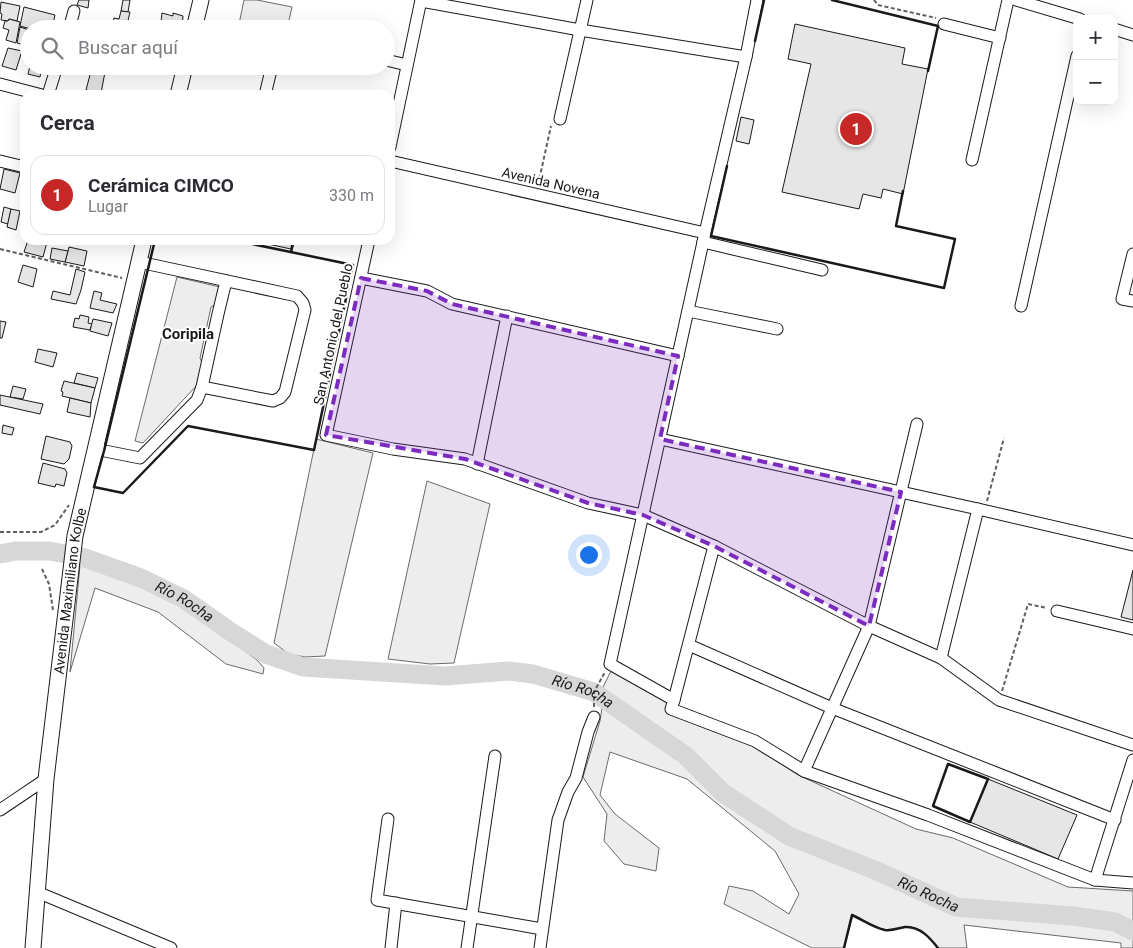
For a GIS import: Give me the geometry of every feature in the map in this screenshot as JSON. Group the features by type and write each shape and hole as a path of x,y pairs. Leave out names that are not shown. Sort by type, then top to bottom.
{"main road":[{"path":"196,20 201,0"},
{"path":"179,90 183,75"},
{"name":"Avenida Maximiliano Kolbe","path":"33,948 46,779 74,536 143,245"}],"street":[{"path":"395,123 421,0 580,30 746,57"},
{"path":"560,119 587,0"},
{"path":"674,700 610,664 746,57 757,0"},
{"path":"972,160 1008,0"},
{"path":"1016,0 1073,17"},
{"path":"72,20 74,11"},
{"path":"944,24 1000,38"},
{"path":"1118,30 1133,35"},
{"path":"1021,306 1076,60"},
{"path":"395,62 407,65"},
{"path":"50,90 54,75"},
{"path":"267,90 270,75"},
{"path":"0,84 23,90"},
{"path":"0,160 20,166"},
{"name":"Avenida Novena","path":"395,163 536,195 822,270"},
{"name":"San Antonio del Pueblo","path":"368,245 326,435 393,449 465,459 477,464"},
{"path":"1133,254 1122,299 1133,301"},
{"path":"139,262 297,296 303,303 304,310 285,392 280,398 273,401 202,387"},
{"path":"361,278 427,291 452,304 678,356"},
{"path":"95,449 140,458 197,400 202,387 226,281"},
{"path":"688,311 777,329"},
{"path":"507,316 477,464 588,503 643,515 714,546 869,626 941,658 999,700 1133,745"},
{"path":"804,771 869,626 917,424"},
{"path":"660,439 1133,545"},
{"path":"941,658 981,510"},
{"path":"714,546 671,709 755,741 804,771 928,815 1095,880 1133,883"},
{"path":"1056,611 1133,629"},
{"path":"689,645 832,708 1115,820"},
{"path":"540,948 558,820 568,792 576,778 588,732 594,717"},
{"path":"467,948 495,756"},
{"path":"1095,880 1133,760"},
{"path":"0,810 46,779"},
{"path":"388,819 377,900 542,929"},
{"path":"37,892 171,948"},
{"path":"391,948 396,904"}],"path":[{"path":"874,0 878,5 935,17 944,24"},
{"path":"536,195 552,122 560,119"},
{"path":"0,249 134,281"},
{"path":"981,510 1004,438"},
{"path":"0,532 41,532 55,526 69,504 84,496"},
{"path":"42,569 49,584 53,610"},
{"path":"999,700 1028,604 1056,611"},
{"path":"594,717 594,692 610,664"}],"highlighted area":[{"path":"361,278 427,291 452,304 678,356 660,439 901,492 869,626 714,546 643,515 588,503 465,459 326,435"}],"shaded area":[{"path":"244,0 257,0 292,7 289,20 240,20"},
{"path":"177,277 220,287 216,304 211,307 200,358 203,365 198,384 143,443 135,441"},
{"path":"316,439 373,453 325,656 305,657 289,654 274,643"},
{"path":"427,481 490,504 454,663 430,664 388,659"},
{"path":"80,565 100,570 181,604 257,660 264,668 263,674 226,664 158,612 95,588 70,672"},
{"path":"611,671 669,702 666,712 752,745 798,775 916,829 953,838 1068,887 1133,891 1133,925 1112,917 955,901 793,832 728,791 694,755 601,691"},
{"path":"602,708 692,770 716,796 783,841 871,876 957,914 1090,924 1114,929 1133,939 1133,948 1121,948 1121,943 964,925 967,948 938,948 916,928 906,927 886,930 873,926 853,915 844,948 812,948 724,904 729,886 753,891 789,914 799,894 775,851 687,779 610,752 600,795 615,814 659,848 656,871 624,864 604,841 607,814 583,777 600,721"}],"building":[{"path":"79,0 89,0 88,8 77,5"},
{"path":"123,0 130,0 128,12 121,11"},
{"path":"1,2 20,6 17,21 1,20"},
{"path":"24,7 55,15 54,20 21,20"},
{"path":"121,11 130,12 128,20 114,20 114,18 119,19"},
{"path":"162,13 173,16 173,13 183,16 183,20 161,20"},
{"path":"9,19 20,22 16,43 6,40 9,30 3,28 5,21"},
{"path":"795,24 905,48 902,64 928,69 903,194 883,189 881,198 863,194 859,209 782,192 811,64 788,59"},
{"path":"20,27 20,44 17,43"},
{"path":"8,48 20,51 16,70 2,66"},
{"path":"90,75 104,75 102,90 86,90"},
{"path":"741,117 754,120 749,144 736,141"},
{"path":"4,169 20,173 15,193 0,189"},
{"path":"4,207 11,209 8,224 1,222"},
{"path":"11,209 20,211 16,230 7,227"},
{"path":"26,245 46,245 43,257 24,252"},
{"path":"272,245 291,245 291,249"},
{"path":"69,247 87,251 84,266 65,262"},
{"path":"52,248 68,251 65,262 50,259"},
{"path":"23,265 37,269 33,287 18,282"},
{"path":"76,269 85,272 76,304 51,299 53,291 70,295"},
{"path":"94,291 102,293 100,300 117,304 113,313 90,308"},
{"path":"80,315 89,317 88,323 92,324 90,330 73,327 75,318 79,319"},
{"path":"93,319 112,323 108,336 90,331"},
{"path":"0,321 6,322 2,338 0,338"},
{"path":"38,349 57,353 53,367 35,362"},
{"path":"77,373 98,378 95,388 74,383"},
{"path":"64,381 95,388 91,403 62,396 63,392 61,391"},
{"path":"13,386 26,389 23,399 10,397"},
{"path":"0,395 43,404 40,414 0,405"},
{"path":"70,398 91,403 90,417 67,412"},
{"path":"3,425 14,428 12,435 2,433"},
{"path":"46,436 70,442 72,446 69,459 64,464 41,459"},
{"path":"43,463 65,469 67,473 64,486 56,484 55,487 38,483"},
{"path":"1133,570 1133,620 1121,617"},
{"path":"988,779 1077,815 1058,859 970,822"}],"waterway":[{"name":"Río Rocha","path":"0,554 16,551 49,551 82,557 141,578 184,599 266,654 303,667 445,676 508,671 533,674 594,692 686,756 723,793 789,836 877,871 956,907 1073,916 1115,922 1133,931"}],"wall":[{"path":"755,41 764,0"},
{"path":"832,0 938,26 928,71"},
{"path":"727,166 711,236 944,288 955,239 896,226 903,191"},
{"path":"154,245 94,487 123,493 188,426 314,450 353,265 257,245"},
{"path":"291,252 293,245"},
{"path":"948,764 988,779 970,822 933,806 948,764"},
{"path":"844,948 852,915 885,930 905,927 915,928 928,937 938,948"}],"place":[{"name":"Cerámica CIMCO","path":"856,129"}],"district":[{"name":"Coripila","path":"188,334"}]}
